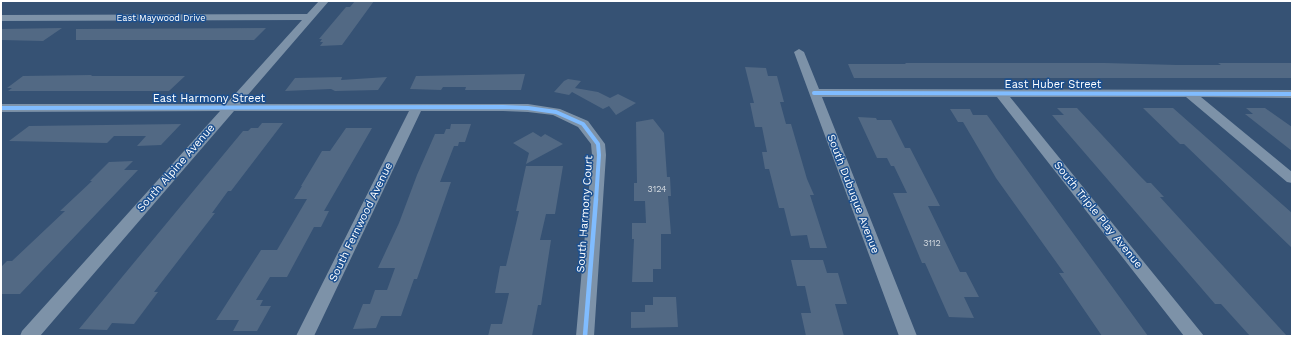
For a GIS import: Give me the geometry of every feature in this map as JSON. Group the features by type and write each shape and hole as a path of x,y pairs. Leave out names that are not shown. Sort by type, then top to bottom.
{"street":[{"name":"South Alpine Avenue","path":"29,336 324,1"},
{"name":"East Maywood Drive","path":"1,18 309,17"},
{"name":"South Dubuque Avenue","path":"799,52 908,336"},
{"name":"East Huber Street","path":"814,93 1292,94"},
{"name":"South Triple Play Avenue","path":"1001,94 1195,336"},
{"path":"1189,94 1292,179"},
{"name":"East Harmony Street","path":"1,108 417,107"},
{"name":"South Fernwood Avenue","path":"305,336 417,107"},
{"name":"South Harmony Court","path":"417,107 528,108 556,112 577,121 588,129 596,139 599,155 585,336"}],"building":[{"path":"355,1 374,1 342,45 320,46 323,42 320,42 322,39 319,39 346,7 350,7"},
{"path":"62,28 43,41 1,40 1,29"},
{"path":"266,28 254,40 76,40 76,29"},
{"path":"905,63 1105,63 1221,65 1218,63 1292,63 1292,78 854,78 848,64 906,64"},
{"path":"745,67 766,68 768,76 777,76 784,102 780,102 786,124 791,124 807,179 814,195 810,195 827,248 810,248 807,235 791,236 784,208 779,208 769,169 765,169 762,152 767,152 762,127 755,127 750,103 754,103"},
{"path":"525,74 521,90 465,90 466,87 443,87 441,90 410,89 416,76"},
{"path":"92,75 91,76 185,76 169,91 8,91 12,88 7,88 23,76"},
{"path":"342,77 341,80 387,77 378,90 335,91 331,89 285,91 295,78"},
{"path":"568,79 581,81 575,88 598,92 610,98 618,94 636,103 616,115 609,106 603,109 572,92 569,95 554,92 564,81"},
{"path":"1057,108 1077,108 1140,176 1147,183 1151,183 1164,197 1160,197 1287,336 1250,336 1221,304 1215,304 1052,115 1064,115"},
{"path":"1143,108 1173,108 1292,213 1292,248 1184,144 1180,144"},
{"path":"1246,108 1265,108 1292,127 1292,151 1245,114 1253,114"},
{"path":"950,109 970,109 973,115 987,115 1148,336 1102,336 1059,273 1064,273 996,178 963,122 958,122"},
{"path":"858,117 876,118 877,120 891,120 905,148 910,148 940,206 928,206 960,272 966,272 979,297 964,297 974,318 949,317 925,263 922,263 893,193 907,193 894,166 891,166 887,158 877,158"},
{"path":"653,119 664,133 667,177 670,177 671,196 668,196 671,234 661,234 661,269 653,269 653,282 632,282 634,239 632,239 632,223 646,223 645,201 634,201 634,183 637,183 636,122"},
{"path":"262,123 283,123 231,191 228,191 212,213 215,213 154,292 158,292 134,324 112,323 107,330 79,329 243,131 248,131 251,128 258,128"},
{"path":"181,124 161,145 137,146 146,136 114,136 107,143 9,141 29,126"},
{"path":"451,124 471,124 465,142 459,142 458,146 454,146 440,182 451,182 417,279 414,279 401,316 381,316 376,328 353,329 363,304 370,304 375,290 387,290 395,268 378,268 399,223 417,175 435,134 444,134 446,129 450,129"},
{"path":"346,128 372,128 324,211 329,211 321,227 314,227 287,277 270,277 256,300 263,300 260,306 271,306 257,331 233,331 239,320 216,320 261,250 277,250 307,199 294,199 301,186 322,151 330,151"},
{"path":"533,132 541,137 545,134 563,144 526,164 529,153 513,143"},
{"path":"133,161 124,170 138,170 20,294 1,294 1,267 7,261 12,261 65,211 60,211 92,181 90,181 109,162"},
{"path":"526,166 563,166 555,214 546,214 540,240 551,240 541,305 538,305 532,336 488,336 491,324 502,324 509,293 495,293 500,266 506,266 519,211 516,211"},
{"path":"791,260 823,260 827,273 838,273 847,304 835,304 844,336 806,336 801,313 811,313 805,286 797,286"},
{"path":"653,297 676,297 678,327 631,328 631,312 645,312 645,305 653,305"}],"cycle path":[{"path":"814,93 1292,94"},
{"path":"1,108 503,107 528,108 556,112 583,124 598,144 599,155 585,336"}]}
